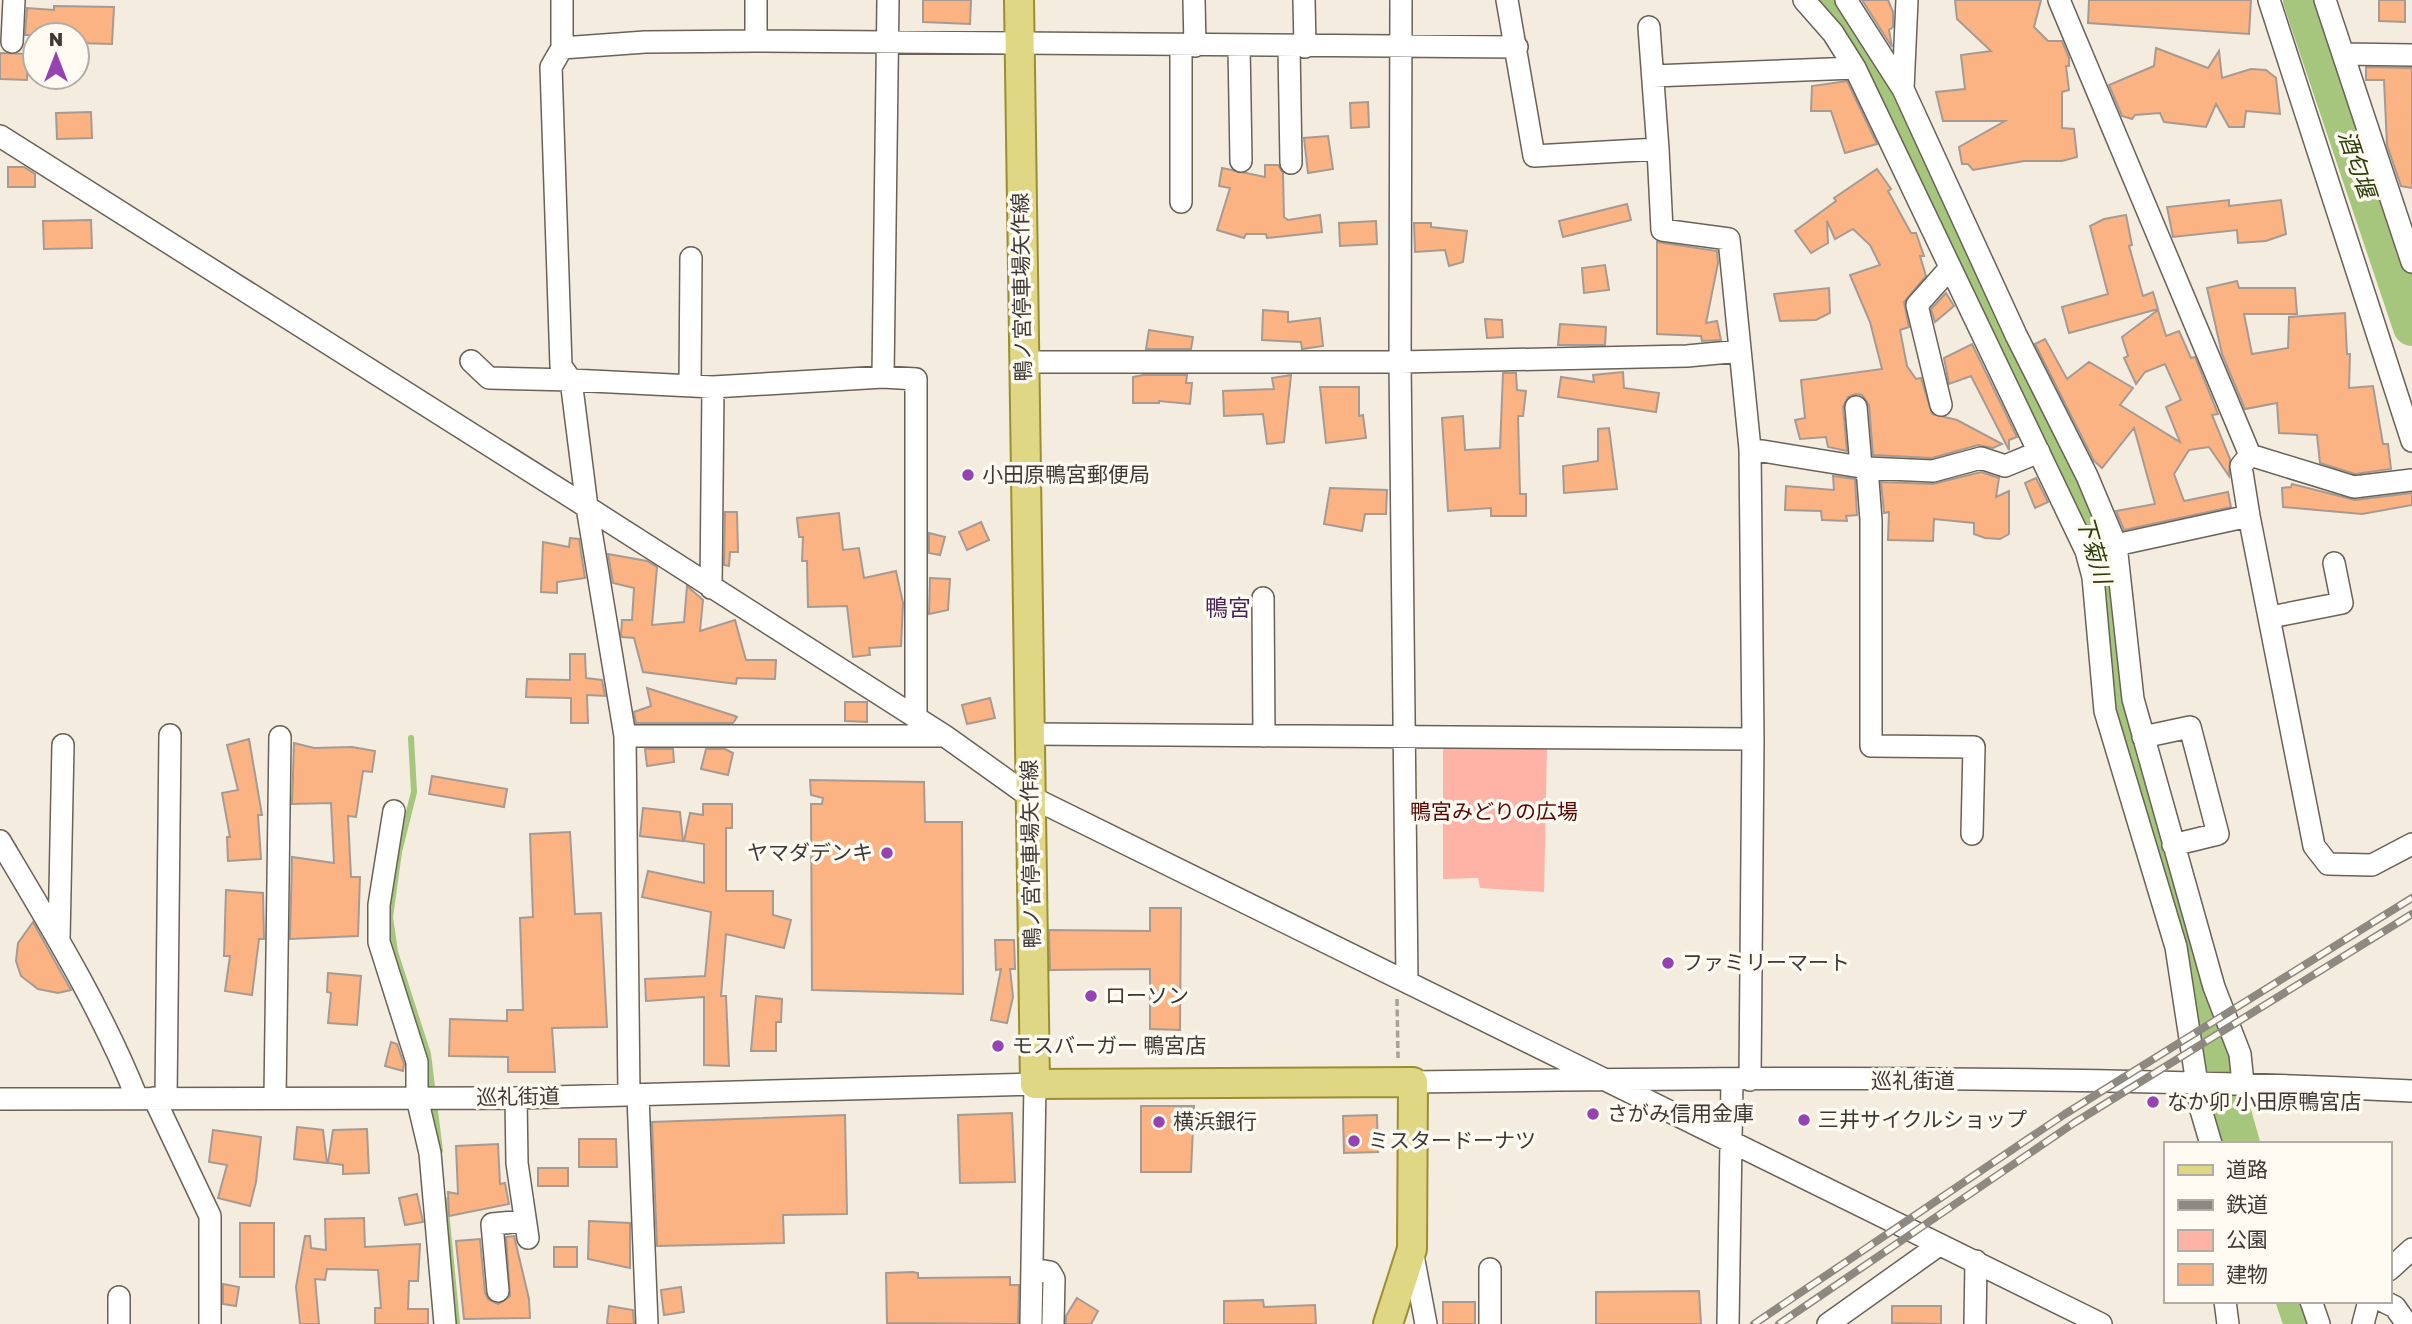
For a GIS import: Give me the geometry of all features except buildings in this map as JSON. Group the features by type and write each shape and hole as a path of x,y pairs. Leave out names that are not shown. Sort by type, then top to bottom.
{"main road":[{"name":"鴨ノ宮停車場矢作線","path":"1019,0 1035,1084"},
{"path":"1035,1084 1406,1082 1412,1249 1388,1324"}],"street":[{"path":"12,42 14,0"},
{"path":"562,0 562,48 551,67 561,366 571,380 587,507 625,736 634,1096 647,1324"},
{"path":"756,0 756,41"},
{"path":"883,377 888,0"},
{"path":"1181,202 1188,46 1194,0"},
{"path":"1292,163 1297,47 1304,0"},
{"path":"1401,0 1402,978"},
{"path":"1507,0 1534,156 1658,149"},
{"path":"1804,0 1833,33 1855,68 2086,551 2092,577 2105,711 2176,947 2221,1082"},
{"path":"1846,0 1903,89 2016,335 2087,476 2116,545 2126,659 2143,737 2214,986 2240,1054 2201,1110 2210,1142"},
{"path":"1903,89 1907,0"},
{"path":"2059,0 2250,455"},
{"path":"2269,0 2412,441"},
{"path":"2325,0 2412,262"},
{"path":"1648,27 1662,230 1729,239 1750,449 1753,739 1741,1080 1732,1143 1728,1324"},
{"path":"562,48 645,42 756,41 1517,47"},
{"path":"1239,46 1241,161"},
{"path":"2344,54 2412,55"},
{"path":"1653,76 1855,68"},
{"path":"0,136 945,736 1029,796 2101,1324"},
{"path":"690,386 691,258"},
{"path":"1941,405 1917,305 1950,268"},
{"path":"1024,362 1400,362 1687,356 1740,351"},
{"path":"471,361 489,378 713,387 883,377 916,379 916,719"},
{"path":"711,588 713,387"},
{"path":"1856,407 1871,520 1871,746 1974,747 1972,834"},
{"path":"1750,449 1864,467 1933,471 1981,458 2005,466 2039,452"},
{"path":"2250,455 2354,487 2412,480"},
{"path":"2250,455 2241,466 2249,516 2314,846 2328,864 2372,865 2412,844"},
{"path":"2086,551 2249,516"},
{"path":"2271,617 2342,603 2334,563"},
{"path":"1263,598 1264,736"},
{"path":"2143,737 2190,727 2218,834 2174,845"},
{"path":"1030,734 1753,739"},
{"path":"152,1098 170,735"},
{"path":"625,736 945,736"},
{"path":"275,1098 280,737"},
{"path":"59,939 63,745"},
{"path":"394,811 379,905 379,942 417,1062 417,1098 430,1153 445,1324"},
{"path":"0,841 59,939 118,1050 152,1098 211,1216 210,1324"},
{"name":"巡礼街道","path":"1406,1082 1608,1079 2221,1082 2412,1091"},
{"path":"1031,1324 1035,1084"},
{"name":"巡礼街道","path":"0,1099 516,1098 1035,1084"},
{"path":"498,1291 492,1224 526,1229 517,1163 516,1098"},
{"path":"1828,1324 1939,1245"},
{"path":"1412,1249 1426,1324"},
{"path":"2391,1268 2412,1249"},
{"path":"1975,1324 1976,1261"},
{"path":"1033,1269 1050,1272 1054,1279 1053,1324"},
{"path":"1490,1269 1490,1324"},
{"path":"119,1297 119,1324"},
{"path":"2225,1303 2228,1324"},
{"path":"2312,1303 2319,1324"},
{"path":"2363,1324 2368,1303"}],"path":[{"path":"1402,978 1406,1082"}],"green space":[{"name":"鴨宮みどりの広場","path":"1443,746 1547,747 1544,892 1480,888 1478,878 1443,879"}],"waterway":[{"name":"下菊川","path":"1826,0 1846,21 1866,53 2094,532 2105,578 2110,650 2123,727 2240,1142"},
{"name":"酒匂堰","path":"2302,0 2412,327"},
{"path":"411,738 414,792 399,852 390,917 395,952 428,1054 440,1151"},
{"path":"445,1200 457,1324"},
{"name":"下菊川","path":"2296,1303 2303,1324"}],"railway":[{"path":"1754,1324 2065,1114 2412,898"},
{"path":"1779,1324 2074,1123 2412,914"}],"place":[{"name":"小田原鴨宮郵便局","path":"968,475"},
{"name":"ヤマダデンキ","path":"887,853"},
{"name":"ファミリーマート","path":"1668,963"},
{"name":"ローソン","path":"1091,996"},
{"name":"モスバーガー 鴨宮店","path":"998,1046"},
{"name":"なか卯 小田原鴨宮店","path":"2153,1102"},
{"name":"さがみ信用金庫","path":"1593,1114"},
{"name":"三井サイクルショップ","path":"1804,1120"},
{"name":"横浜銀行","path":"1159,1122"},
{"name":"ミスタードーナツ","path":"1354,1141"}],"district":[{"name":"鴨宮","path":"1228,608"}]}
